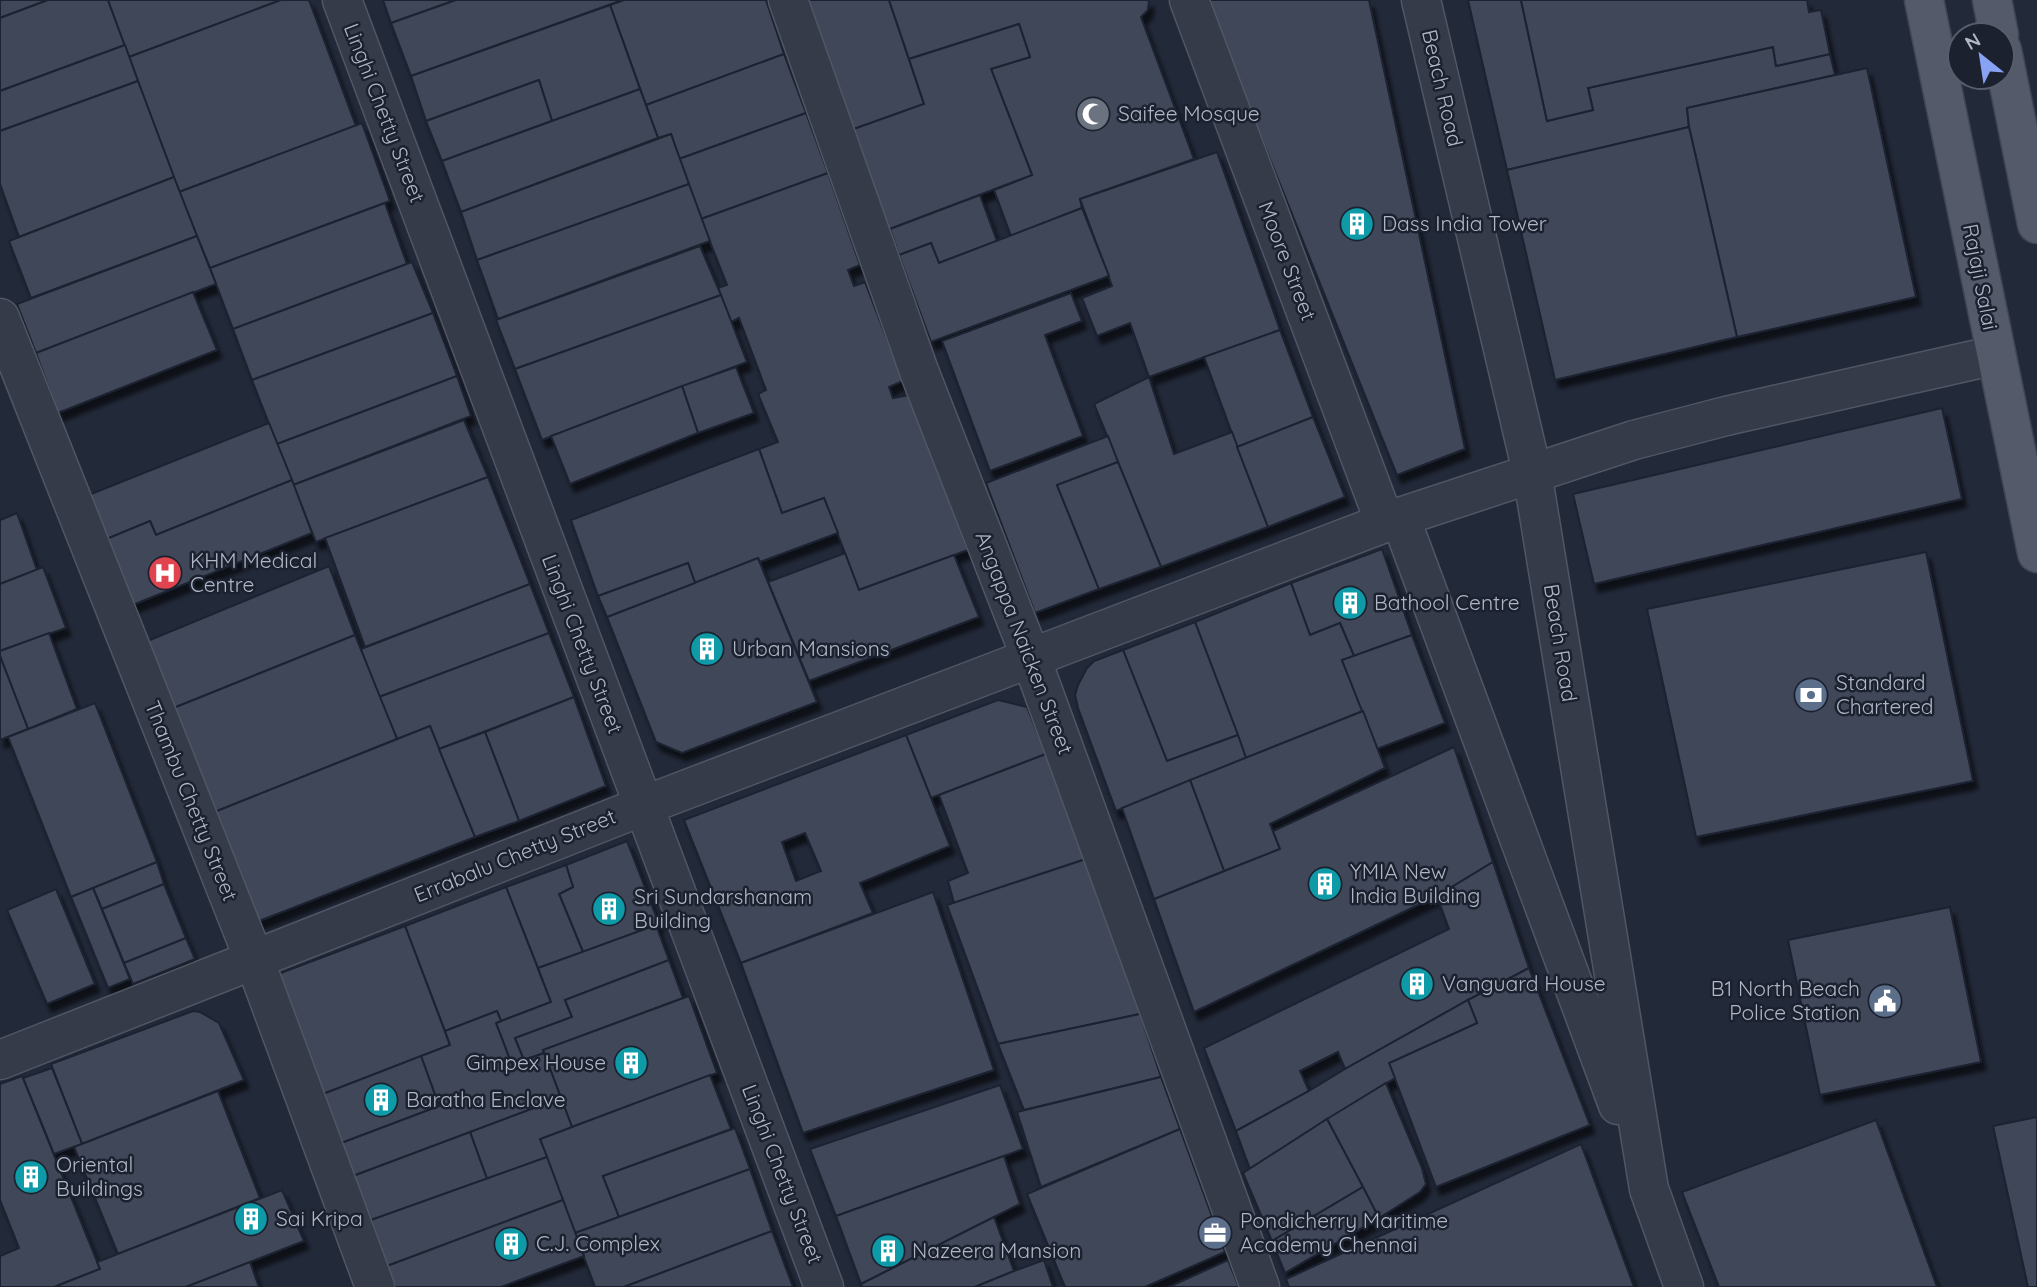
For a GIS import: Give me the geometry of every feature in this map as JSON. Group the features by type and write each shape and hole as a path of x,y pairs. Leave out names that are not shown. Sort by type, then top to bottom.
{"main road":[{"name":"Rajaji Salai","path":"1924,0 2037,553"},
{"path":"1992,0 1996,21"},
{"path":"2010,91 2037,224"}],"street":[{"name":"Linghi Chetty Street","path":"342,0 824,1287"},
{"name":"Angappa Naicken Street","path":"788,0 919,371 1031,658 1261,1287"},
{"name":"Moore Street","path":"1189,0 1392,520 1648,1189"},
{"name":"Beach Road","path":"1421,0 1532,472 1648,1189 1684,1287"},
{"name":"Thambu Chetty Street","path":"0,318 254,959 375,1287"},
{"name":"Errabalu Chetty Street","path":"0,1060 643,806 1392,520 1634,440 1726,416 1996,355"}],"building":[{"path":"0,0 48,0 0,18"},
{"path":"48,0 108,0 125,45 0,91 0,18"},
{"path":"108,0 281,0 129,57"},
{"path":"281,0 309,0 356,126 179,192 129,57"},
{"path":"383,0 456,0 391,23"},
{"path":"456,0 620,1 411,76 391,23"},
{"path":"624,0 766,0 784,54 646,105 610,5"},
{"path":"805,0 889,0 924,104 851,130"},
{"name":"Saifee Mosque","path":"889,0 1149,0 1148,10 1141,17 1194,159 1080,199 1082,208 1011,236 994,190 1032,175 991,69 1030,57 1019,24 909,59"},
{"name":"Dass India Tower","path":"1206,0 1369,0 1465,449 1397,475"},
{"path":"1468,0 1521,0 1547,121 1593,110 1588,88 1773,47 1776,66 1830,54 1835,75 1687,108 1689,127 1507,170"},
{"path":"1521,0 1807,0 1809,12 1821,10 1830,54 1776,66 1773,47 1588,88 1593,110 1547,121"},
{"path":"610,5 640,89 552,121 539,80 426,121 411,76"},
{"path":"1019,24 1030,57 991,69 1032,175 887,230 851,130 924,104 909,59"},
{"path":"125,45 138,81 0,131 0,91"},
{"path":"784,54 806,113 679,159 671,134 658,138 646,105"},
{"path":"1867,68 1916,297 1737,337 1687,108"},
{"path":"539,80 552,121 442,161 426,121"},
{"path":"138,81 174,177 19,237 0,184 0,131"},
{"path":"640,89 658,138 461,212 442,161"},
{"path":"806,113 828,173 701,219 679,159"},
{"path":"362,123 390,201 210,268 179,192"},
{"path":"1689,127 1737,337 1555,380 1507,170"},
{"path":"671,134 689,184 477,260 461,212"},
{"path":"1217,152 1280,330 1149,377 1130,323 1097,336 1082,298 1112,286 1080,199"},
{"path":"828,173 860,265 848,270 854,286 865,282 903,381 889,387 893,398 909,395 968,550 859,590 824,498 782,513 759,449 778,442 758,394 766,390 739,318 731,322 718,288 727,285 701,219"},
{"path":"174,177 197,236 31,298 9,241"},
{"path":"689,184 710,241 498,319 477,260"},
{"path":"980,195 997,241 939,263 931,243 899,255 890,229"},
{"path":"385,203 407,264 233,329 210,268"},
{"path":"1082,208 1109,276 931,342 899,255 931,243 939,263"},
{"path":"197,236 216,284 36,353 17,304"},
{"path":"700,246 721,295 515,369 496,320"},
{"path":"412,262 433,313 252,380 233,329"},
{"path":"193,292 217,350 58,413 36,353"},
{"path":"1071,293 1082,321 1045,335 1083,436 990,471 942,341"},
{"path":"721,295 747,362 542,440 515,369"},
{"path":"433,313 457,376 277,444 252,380"},
{"path":"1280,330 1313,417 1237,447 1204,357"},
{"path":"736,367 754,413 698,433 682,386"},
{"path":"457,376 471,416 293,485 277,444"},
{"path":"1149,377 1174,454 1232,432 1268,527 1161,567 1094,404"},
{"path":"682,386 698,433 570,484 551,436"},
{"path":"1942,408 1962,499 1594,584 1573,494"},
{"path":"1313,417 1345,497 1268,527 1237,447"},
{"path":"464,420 488,477 316,542 293,485"},
{"path":"269,423 292,480 156,535 150,521 104,540 86,496"},
{"path":"1108,436 1118,462 1057,485 1099,589 1035,613 986,483"},
{"path":"759,449 782,513 824,498 838,533 760,562 758,558 695,583 688,563 598,596 571,520"},
{"path":"1118,462 1161,567 1099,589 1057,485"},
{"path":"488,477 530,584 365,647 325,538"},
{"name":"KHM Medical Centre","path":"292,480 312,533 130,606 104,540 150,521 156,535"},
{"path":"17,513 37,570 0,584 0,520"},
{"name":"Bathool Centre","path":"1382,549 1412,635 1354,656 1340,623 1310,635 1291,583"},
{"name":"Standard Chartered","path":"1926,552 1973,781 1696,837 1647,609"},
{"path":"845,553 859,590 954,555 979,617 809,681 768,582"},
{"name":"Urban Mansions","path":"758,558 817,702 682,753 656,742 607,617"},
{"path":"688,563 695,583 607,617 598,596"},
{"path":"329,566 355,635 171,709 145,642"},
{"path":"43,567 66,628 0,651 0,584"},
{"path":"1291,583 1310,635 1340,623 1354,656 1342,660 1363,711 1246,758 1195,622"},
{"path":"530,584 549,633 379,697 361,649"},
{"path":"1195,622 1238,735 1167,761 1123,650"},
{"path":"49,633 77,709 28,729 0,651"},
{"path":"549,633 574,697 439,749 430,726 397,739 379,697"},
{"path":"355,635 397,739 212,813 171,709"},
{"path":"1412,635 1445,723 1377,749 1342,660"},
{"path":"1123,650 1167,761 1238,735 1246,758 1116,811 1075,695 1087,668 1094,661"},
{"path":"0,656 28,729 0,740"},
{"path":"574,697 606,786 519,821 485,732"},
{"path":"998,700 1027,707 1046,754 931,798 906,735"},
{"path":"95,703 157,862 71,897 8,737"},
{"path":"1363,711 1385,768 1270,824 1280,849 1224,871 1190,780"},
{"path":"430,726 475,837 254,923 212,813"},
{"path":"485,732 519,821 475,837 439,749"},
{"path":"906,735 950,846 860,883 873,913 741,963 684,820","holes":["805,833 821,871 796,881 782,842"]},
{"name":"YMIA New India Building","path":"1454,747 1493,862 1437,896 1194,1012 1154,899 1280,849 1273,831"},
{"path":"1046,754 1086,859 954,903 948,881 968,873 939,795"},
{"path":"1190,780 1224,871 1154,899 1122,808"},
{"name":"Sri Sundarshanam Building","path":"627,841 659,924 583,952 559,894 573,887 566,865"},
{"path":"1086,859 1140,1014 998,1044 947,905"},
{"path":"157,862 164,884 102,909 93,888"},
{"name":"Vanguard House","path":"1493,862 1529,968 1345,1069 1338,1052 1300,1071 1309,1091 1236,1131 1204,1048 1449,929 1437,896"},
{"path":"566,865 573,887 559,894 583,952 538,968 506,887"},
{"path":"164,884 186,938 124,963 102,909"},
{"path":"506,887 551,1002 501,1021 497,1011 445,1031 405,926"},
{"path":"93,888 130,979 108,988 71,897"},
{"path":"56,889 95,984 47,1004 7,910"},
{"path":"933,892 994,1070 803,1133 741,963"},
{"name":"B1 North Beach Police Station","path":"1950,907 1981,1062 1820,1095 1788,940"},
{"path":"656,925 669,960 565,1000 572,1017 515,1038 524,1060 512,1065 496,1023 551,1002 538,968"},
{"path":"405,926 450,1045 323,1094 278,974"},
{"path":"186,938 195,959 133,984 124,963"},
{"path":"669,960 683,998 543,1050 544,1053 524,1060 515,1038 572,1017 565,1000"},
{"path":"1529,968 1590,1125 1436,1187 1389,1063 1477,1023 1468,1000"},
{"name":"Gimpex House","path":"689,996 717,1073 572,1127 543,1050"},
{"path":"1468,1000 1477,1023 1389,1063 1395,1078 1250,1169 1236,1131"},
{"path":"193,1011 219,1023 244,1080 82,1144 51,1064"},
{"path":"497,1011 501,1021 496,1023 512,1065 544,1053 561,1098 353,1176 341,1143 439,1106 421,1056 450,1045 445,1031"},
{"path":"1140,1014 1161,1077 1024,1110 998,1044"},
{"name":"Baratha Enclave","path":"421,1056 439,1106 341,1143 323,1094"},
{"path":"52,1068 82,1144 54,1154 23,1078"},
{"path":"710,1075 731,1129 603,1176 619,1217 575,1233 540,1139"},
{"name":"Oriental Buildings","path":"22,1076 100,1269 54,1287 0,1287 0,1256 19,1248 0,1200 0,1084"},
{"path":"1161,1077 1180,1129 1041,1187 1017,1112"},
{"path":"1386,1083 1422,1168 1426,1184 1420,1192 1379,1218 1327,1119"},
{"path":"1000,1085 1023,1149 836,1216 810,1149"},
{"path":"218,1091 260,1198 118,1254 74,1147"},
{"path":"561,1098 572,1127 540,1139 547,1157 487,1179 470,1132"},
{"path":"2037,1117 2037,1287 2028,1287 1993,1126"},
{"path":"1327,1119 1363,1187 1272,1241 1243,1173"},
{"path":"1876,1120 1937,1287 1719,1287 1682,1192"},
{"path":"735,1128 750,1169 619,1217 603,1176"},
{"path":"1180,1129 1225,1252 1145,1287 1065,1287 1027,1194"},
{"path":"470,1132 487,1179 371,1220 353,1176"},
{"path":"1581,1144 1634,1287 1289,1287 1286,1279"},
{"name":"Nazeera Mansion","path":"1004,1156 1020,1204 861,1284 836,1216"},
{"path":"547,1157 563,1200 387,1266 371,1220"},
{"path":"750,1169 772,1231 624,1287 595,1287 575,1233"},
{"path":"1363,1187 1379,1218 1285,1273 1272,1241"},
{"name":"Sai Kripa","path":"282,1190 304,1241 186,1287 59,1287 100,1269 97,1262"},
{"name":"C.J. Complex","path":"563,1200 584,1256 501,1287 395,1287 387,1266"},
{"path":"994,1217 1014,1271 975,1287 862,1287 861,1284"},
{"path":"772,1231 793,1287 624,1287"},
{"path":"1044,1260 1053,1287 975,1287 1014,1271"},
{"path":"1228,1260 1239,1287 1169,1287"},
{"path":"250,1262 259,1287 186,1287"}],"place":[{"name":"Saifee Mosque","path":"1093,114"},
{"name":"Dass India Tower","path":"1357,224"},
{"name":"KHM Medical Centre","path":"165,573"},
{"name":"Bathool Centre","path":"1350,603"},
{"name":"Urban Mansions","path":"707,649"},
{"name":"Standard Chartered","path":"1811,695"},
{"name":"YMIA New India Building","path":"1325,884"},
{"name":"Sri Sundarshanam Building","path":"609,909"},
{"name":"Vanguard House","path":"1417,984"},
{"name":"B1 North Beach Police Station","path":"1885,1001"},
{"name":"Gimpex House","path":"631,1063"},
{"name":"Baratha Enclave","path":"381,1100"},
{"name":"Oriental Buildings","path":"31,1177"},
{"name":"Sai Kripa","path":"251,1219"},
{"name":"Pondicherry Maritime Academy Chennai","path":"1215,1233"},
{"name":"C.J. Complex","path":"511,1244"},
{"name":"Nazeera Mansion","path":"888,1251"}]}
